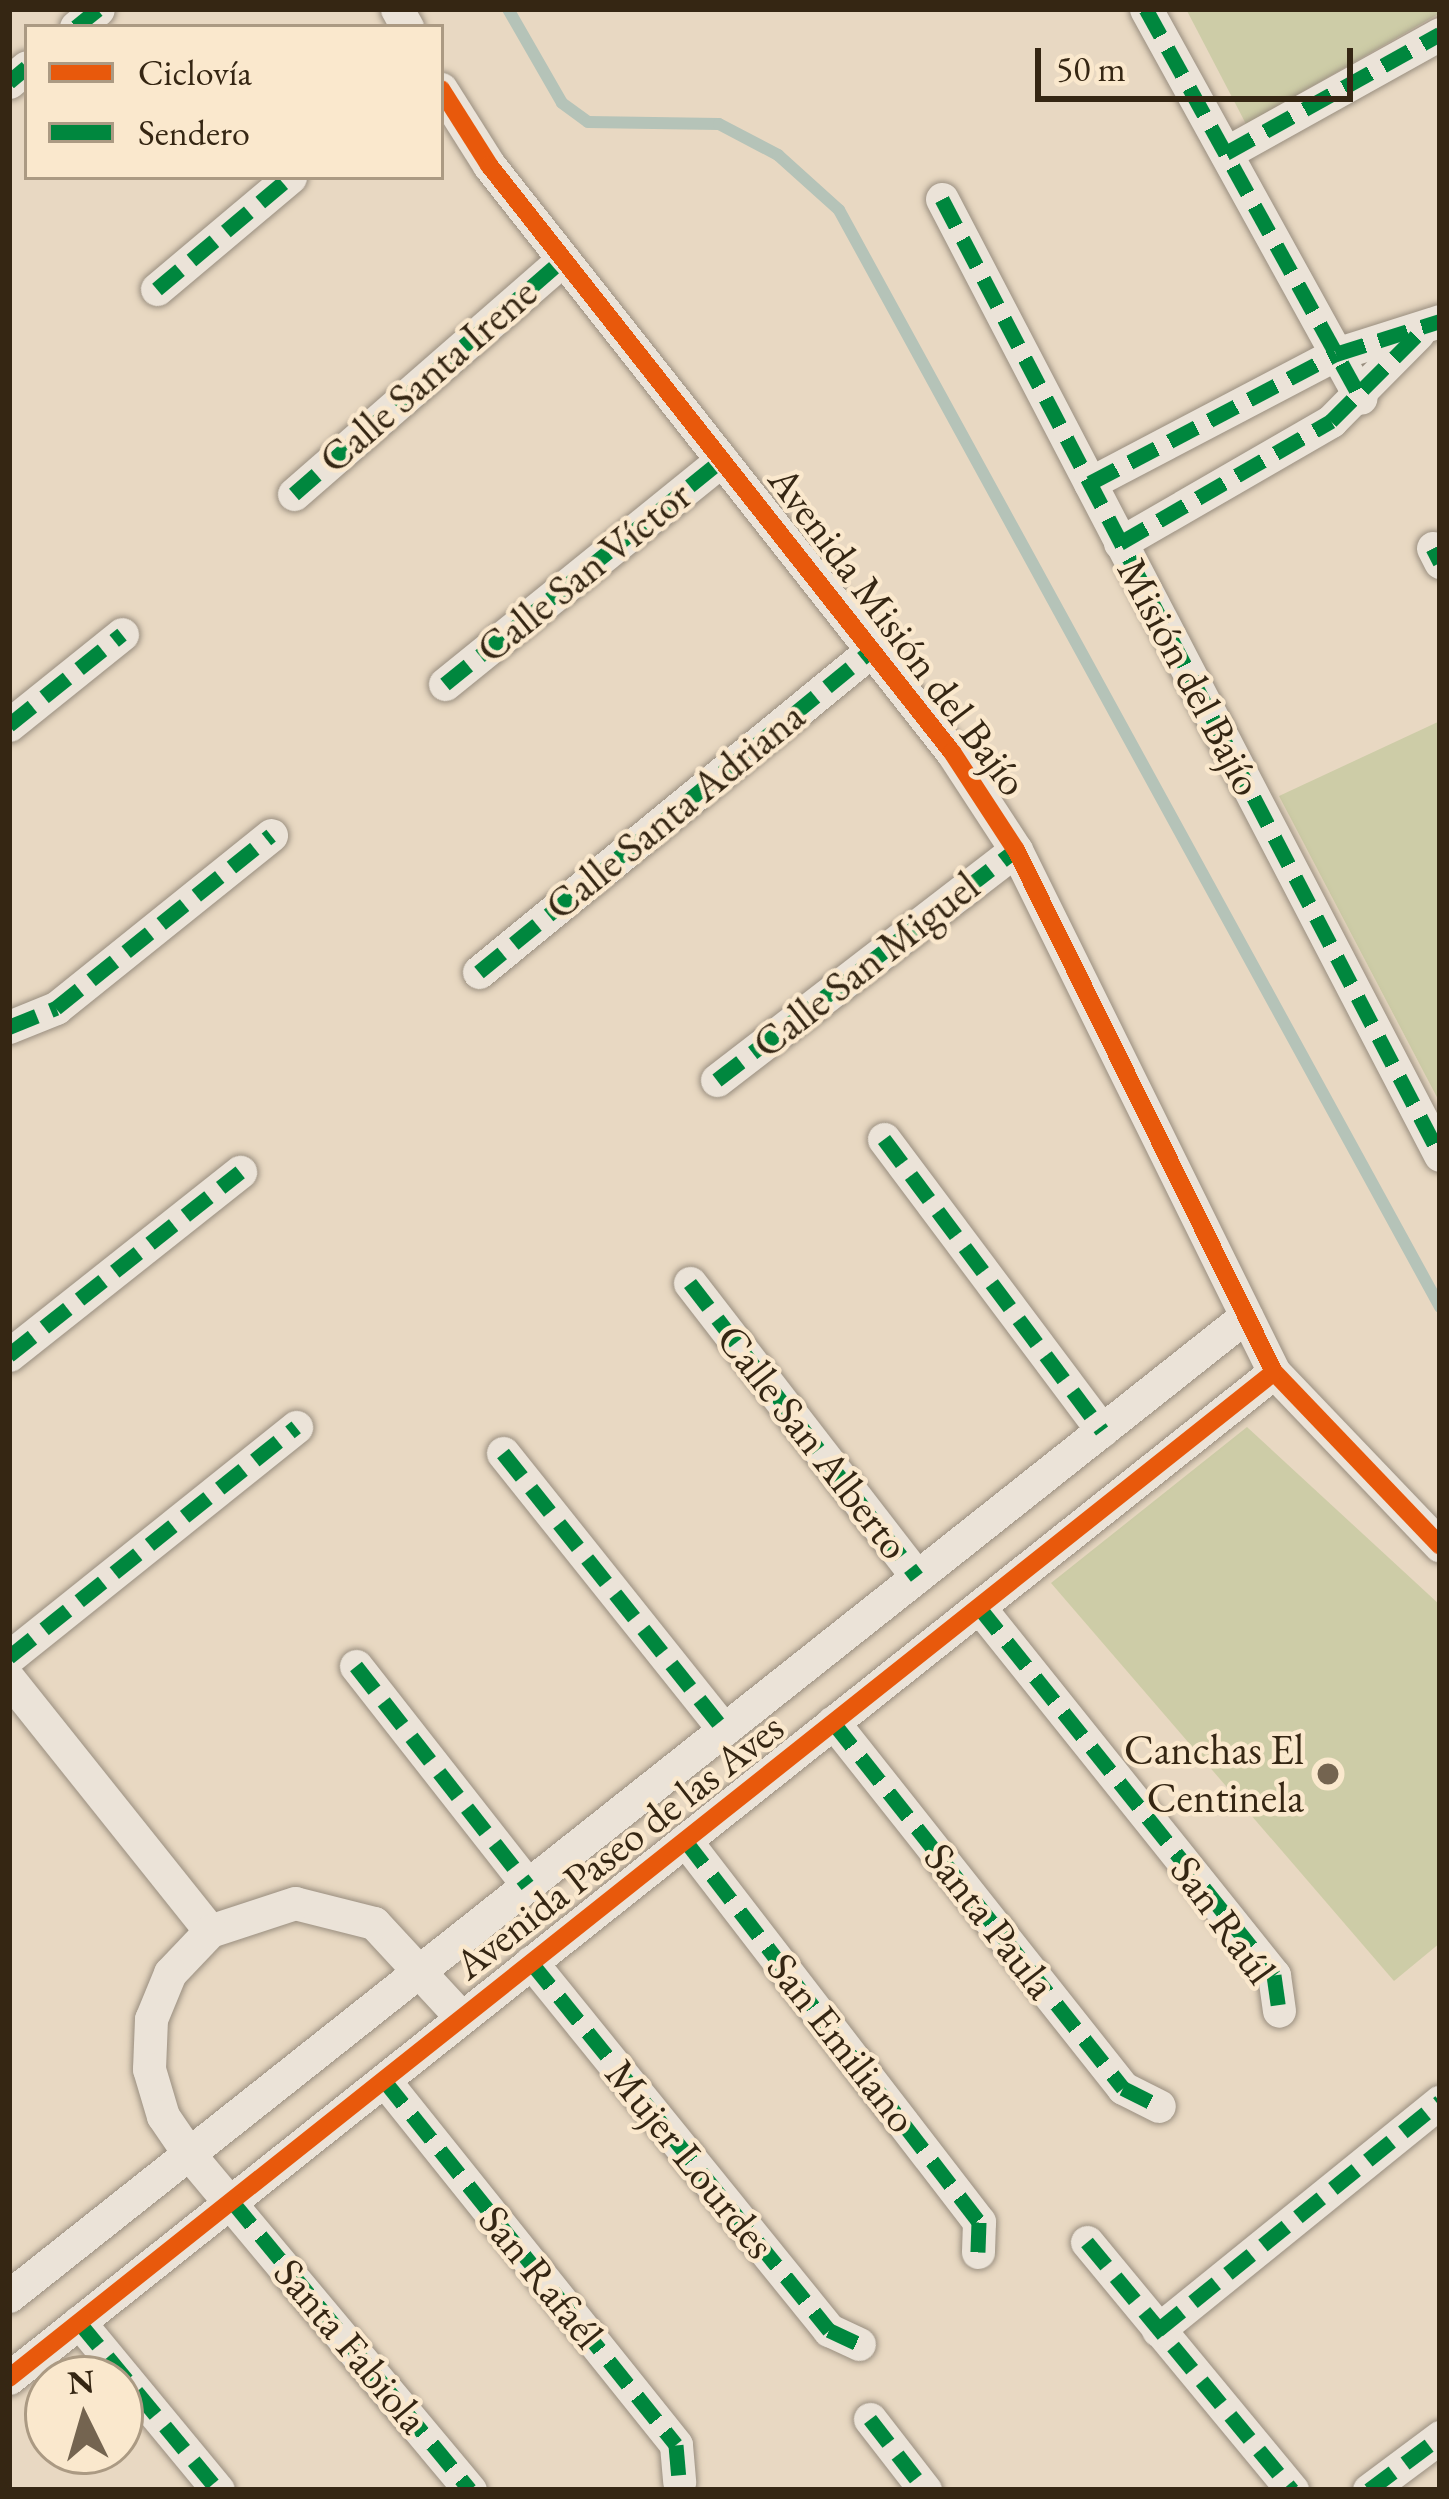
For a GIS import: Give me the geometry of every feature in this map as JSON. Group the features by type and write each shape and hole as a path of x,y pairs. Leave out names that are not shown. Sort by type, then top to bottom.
{"street":[{"path":"1146,9 1361,398"},
{"path":"1226,153 1440,34"},
{"name":"Avenida Misión del Bajío","path":"444,93 562,259 872,650 1016,850 1274,1372 1440,1546"},
{"path":"157,290 286,180"},
{"name":"Misión del Bajío","path":"942,199 1440,1155"},
{"name":"Calle Santa Irene","path":"294,494 562,259"},
{"path":"1090,483 1336,354 1429,327"},
{"path":"1120,543 1361,398 1429,327"},
{"name":"Calle San Víctor","path":"446,684 722,460"},
{"path":"9,725 122,634"},
{"name":"Calle Santa Adriana","path":"478,972 872,650"},
{"path":"9,1027 56,1008 271,835"},
{"name":"Calle San Miguel","path":"717,1080 1016,850"},
{"path":"884,1139 1102,1430"},
{"path":"9,1355 240,1172"},
{"name":"Calle San Alberto","path":"700,1295 917,1577"},
{"name":"Avenida Paseo de las Aves","path":"9,2296 1246,1316"},
{"name":"Avenida Paseo de las Aves","path":"9,2378 1274,1372"},
{"path":"9,1657 296,1427"},
{"path":"503,1453 724,1730"},
{"name":"San Raúl","path":"979,1606 1274,1975 1279,2011"},
{"path":"356,1666 528,1885"},
{"path":"9,1679 210,1931 295,1903 345,1911 423,1968 461,2018"},
{"name":"Santa Paula","path":"833,1722 1123,2088 1159,2106"},
{"name":"San Emiliano","path":"685,1840 980,2222 978,2252"},
{"name":"Santa Fabiola","path":"210,1931 170,1973 151,2019 148,2069 163,2116 189,2154 470,2490"},
{"name":"Mujer Lourdes","path":"531,1962 829,2330 859,2344"},
{"name":"San Rafaél","path":"384,2080 676,2445 679,2482"},
{"path":"1158,2330 1440,2102"},
{"path":"1087,2242 1292,2490"},
{"path":"79,2322 218,2490"},
{"path":"870,2419 925,2490"},
{"path":"1369,2490 1440,2437"}],"green space":[{"path":"1186,9 1440,9 1440,13 1246,124"},
{"path":"1440,721 1440,1103 1279,796"},
{"name":"Canchas El Centinela","path":"1247,1427 1440,1605 1440,1943 1394,1981 1051,1583"}],"waterway":[{"path":"508,9 562,103 588,122 719,124 778,155 839,210 1440,1307"}],"marked path":[{"path":"80,24 98,9"},
{"path":"1146,9 1361,398"},
{"path":"1226,153 1440,34"},
{"path":"9,82 24,70"},
{"path":"157,289 286,180"},
{"path":"942,199 1440,1155"},
{"path":"294,494 563,259"},
{"path":"1090,483 1336,354 1440,321"},
{"path":"1120,543 1331,421 1417,335"},
{"path":"445,684 722,460"},
{"path":"1433,548 1440,562"},
{"path":"9,725 122,634"},
{"path":"479,972 872,650"},
{"path":"9,1027 56,1008 271,835"},
{"path":"717,1080 1016,850"},
{"path":"884,1139 1102,1430"},
{"path":"9,1355 240,1172"},
{"path":"690,1283 917,1577"},
{"path":"9,1657 296,1427"},
{"path":"503,1453 724,1730"},
{"path":"979,1607 1274,1975 1279,2011"},
{"path":"356,1666 528,1885"},
{"path":"833,1722 1123,2088 1159,2106"},
{"path":"685,1840 979,2222 978,2252"},
{"path":"531,1962 829,2330 859,2344"},
{"path":"384,2080 676,2445 679,2482"},
{"path":"1158,2330 1440,2102"},
{"path":"232,2201 470,2490"},
{"path":"1087,2242 1292,2490"},
{"path":"79,2322 218,2490"},
{"path":"870,2419 925,2490"},
{"path":"1369,2490 1440,2437"}],"cycle path":[{"path":"444,94 489,165 952,752 1016,850 1274,1372 1440,1546"},
{"path":"9,2378 1274,1372"}],"place":[{"name":"Canchas El Centinela","path":"1328,1774"}]}
